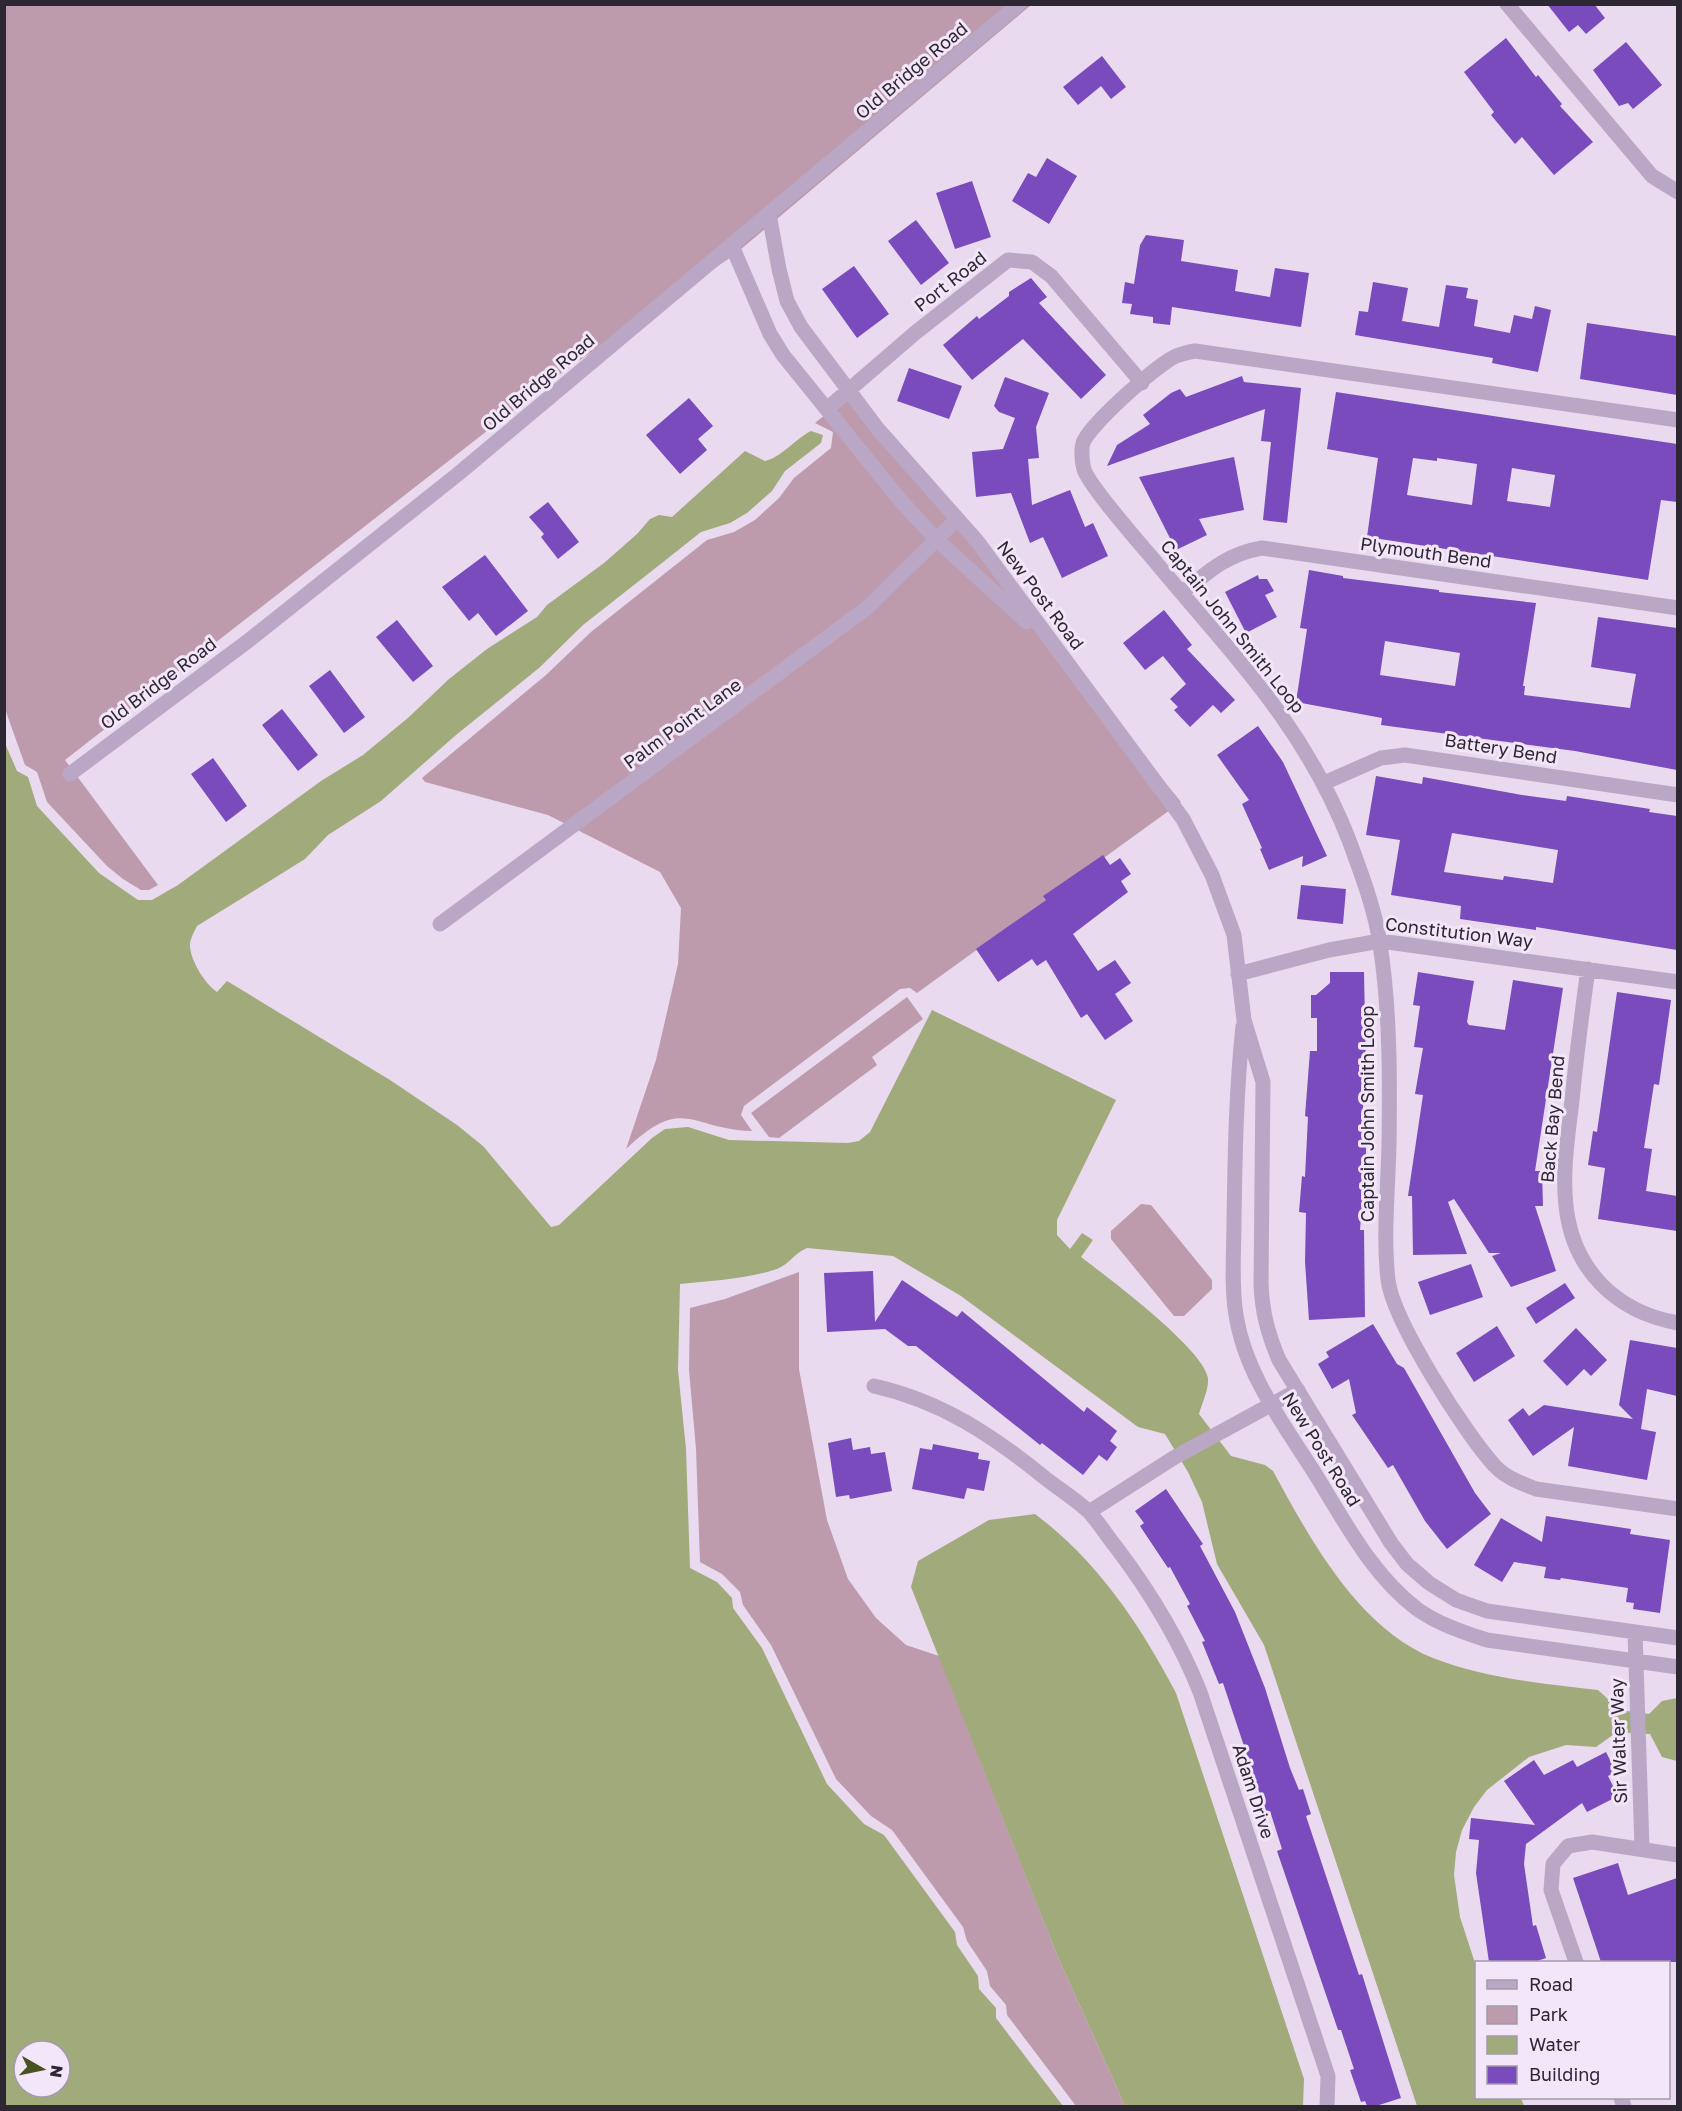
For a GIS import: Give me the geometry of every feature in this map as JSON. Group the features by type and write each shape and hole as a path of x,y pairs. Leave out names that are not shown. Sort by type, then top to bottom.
{"street":[{"name":"Old Bridge Road","path":"70,774 339,570 732,246 1019,4"},
{"path":"1507,4 1653,176 1677,192"},
{"name":"New Post Road","path":"769,214 778,269 787,301 801,327 877,428 977,541 1183,819 1193,837 1224,905 1234,935 1244,1020 1263,1082 1262,1310 1275,1352 1391,1543 1407,1564 1429,1583 1456,1600 1487,1611 1677,1638"},
{"path":"732,246 770,334 900,500 937,540 1053,646"},
{"name":"Port Road","path":"828,408 1008,260 1032,262 1051,276 1142,383"},
{"name":"Captain John Smith Loop","path":"1677,420 1195,351 1173,357 1095,423 1082,444 1084,472 1272,700 1324,783 1357,862 1380,941 1389,1060 1387,1254 1389,1283 1397,1311 1474,1439 1497,1468 1514,1481 1536,1489 1677,1509"},
{"name":"Palm Point Lane","path":"440,924 797,663 868,607 957,519"},
{"name":"Plymouth Bend","path":"1182,593 1217,565 1239,552 1262,548 1677,608"},
{"name":"Battery Bend","path":"1324,783 1381,758 1405,755 1677,795"},
{"name":"Constitution Way","path":"1239,974 1329,950 1380,941 1677,982"},
{"name":"Back Bay Bend","path":"1588,969 1567,1150 1566,1206 1572,1232 1582,1257 1599,1282 1616,1299 1640,1314 1677,1323"},
{"name":"New Post Road","path":"1244,1020 1235,1112 1234,1302 1240,1337 1247,1359 1271,1404 1363,1551 1398,1592 1418,1609 1447,1625 1487,1640 1677,1667"},
{"name":"Adam Drive","path":"874,1386 921,1399 965,1420 1022,1460 1089,1512 1140,1579 1189,1663 1328,2076 1327,2106"},
{"path":"1089,1512 1175,1457 1298,1390"},
{"name":"Sir Walter Way","path":"1635,1632 1634,1661 1642,1848"},
{"path":"1576,1961 1551,1890 1553,1864 1568,1846 1592,1842 1677,1855"}],"green space":[{"path":"5,5 1031,5 734,255 564,371 65,760 158,885 149,890 141,890 107,866 47,802 37,772 25,765 5,709"},
{"path":"849,395 1181,802 917,993 910,988 900,989 744,1106 741,1115 752,1131 731,1129 687,1119 675,1119 661,1123 645,1132 626,1149 656,1060 678,964 681,908 660,872 548,815 425,782 422,778 546,675 591,632 707,540 734,532 755,520 779,498 794,478 831,448 833,432 815,423"},
{"path":"907,997 923,1019 872,1057 877,1065 779,1138 769,1137 751,1113"},
{"path":"1141,1204 1151,1205 1212,1280 1212,1289 1184,1316 1174,1316 1111,1239 1111,1231"},
{"path":"799,1272 799,1369 827,1520 848,1579 876,1618 906,1645 939,1656 1057,1955 1125,2106 1076,2106 1007,2015 1006,2005 990,1986 987,1971 967,1941 963,1927 892,1830 871,1816 836,1779 771,1645 743,1605 740,1592 722,1574 700,1562 696,1449 689,1370 690,1308 725,1299"}],"water":[{"path":"811,431 823,435 821,443 785,471 772,491 747,513 730,523 701,532 583,625 539,668 456,735 381,801 328,835 305,859 197,926 190,945 195,964 217,992 227,981 390,1080 457,1125 483,1146 551,1227 559,1225 652,1138 665,1129 688,1127 729,1140 848,1143 859,1141 870,1132 932,1010 1116,1100 1057,1220 1057,1235 1070,1249 1082,1233 1093,1240 1081,1257 1152,1314 1190,1350 1202,1365 1208,1378 1199,1414 1231,1456 1265,1465 1273,1471 1320,1552 1359,1604 1382,1626 1406,1644 1433,1658 1473,1671 1598,1690 1609,1700 1612,1709 1649,1714 1662,1701 1677,1698 1677,1761 1662,1757 1650,1734 1617,1732 1596,1747 1566,1745 1529,1757 1487,1790 1474,1807 1462,1830 1456,1852 1454,1875 1460,1917 1475,1963 1475,2099 1521,2099 1524,2106 1417,2106 1264,1645 1217,1564 1202,1502 1188,1472 1165,1434 1138,1427 961,1296 893,1256 807,1248 777,1269 729,1279 680,1284 678,1370 686,1449 690,1568 717,1582 732,1598 733,1608 762,1648 827,1784 864,1824 884,1835 955,1932 957,1945 978,1976 979,1989 996,2008 996,2018 1063,2106 5,2106 4,741 17,771 28,777 37,806 99,873 138,900 152,900 178,885 321,781 363,755 409,717 449,679 487,649 537,617 547,605 604,563 637,534 650,519 659,515 672,517 745,451 765,461"},
{"path":"1035,1514 1057,1532 1098,1573 1148,1643 1176,1693 1304,2079 1303,2106 1125,2106 1057,1955 911,1587 918,1561 989,1520"}],"building":[{"path":"1547,4 1594,4 1605,18 1586,34 1578,25 1569,32"},
{"path":"1506,38 1536,77 1538,75 1562,104 1560,106 1593,142 1554,175 1522,137 1515,144 1491,115 1494,112 1464,72"},
{"path":"1626,42 1662,85 1633,109 1628,103 1619,106 1593,70"},
{"path":"1102,56 1126,87 1111,99 1101,86 1078,105 1063,87"},
{"path":"1047,158 1077,176 1049,224 1012,201 1028,173 1036,177"},
{"path":"972,181 991,237 955,249 936,193"},
{"path":"916,220 949,263 921,285 888,241"},
{"path":"1146,235 1184,240 1181,261 1238,270 1235,291 1270,297 1275,268 1309,273 1301,327 1172,307 1170,325 1153,323 1153,317 1130,314 1132,304 1122,303 1125,282 1134,284 1140,245"},
{"path":"854,266 889,314 857,338 822,289"},
{"path":"1031,278 1047,297 1039,303 1106,375 1081,399 1023,339 972,380 943,345 977,316 979,319 1009,296 1009,292"},
{"path":"1373,282 1408,288 1402,321 1439,327 1446,285 1468,288 1466,298 1478,300 1474,326 1510,333 1514,315 1532,319 1535,306 1551,310 1538,372 1492,363 1493,358 1355,335 1359,311 1368,312"},
{"path":"1587,323 1677,336 1677,395 1580,379"},
{"path":"909,368 962,386 949,419 897,401"},
{"path":"1242,376 1244,382 1301,388 1287,523 1263,520 1271,442 1261,441 1265,409 1107,466 1117,445 1150,424 1143,415 1171,393 1180,389 1186,397"},
{"path":"1005,377 1049,393 1036,427 1039,458 1028,459 1032,505 1070,490 1085,527 1093,523 1108,556 1062,578 1043,537 1030,543 1011,493 976,497 972,452 1003,449 1015,418 999,412 994,406"},
{"path":"1336,392 1677,444 1677,502 1661,500 1648,580 1367,537 1378,458 1327,449","holes":["1413,458 1437,461 1437,458 1477,464 1472,505 1407,495","1512,468 1555,475 1550,507 1507,501"]},
{"path":"689,398 713,426 698,439 707,450 680,474 646,435"},
{"path":"1234,457 1244,510 1199,519 1207,535 1176,550 1139,477"},
{"path":"548,502 579,542 558,559 541,537 544,534 529,517"},
{"path":"485,555 528,611 496,636 478,613 469,621 442,587"},
{"path":"1309,570 1343,576 1343,578 1439,590 1439,592 1536,603 1523,686 1525,686 1524,695 1630,708 1636,674 1591,667 1598,617 1677,628 1677,770 1575,751 1381,725 1382,718 1296,702 1307,629 1300,628","holes":["1385,641 1460,653 1455,686 1380,675"]},
{"path":"1258,575 1259,579 1267,579 1274,591 1265,595 1277,617 1246,633 1225,592"},
{"path":"1164,610 1192,645 1187,649 1235,700 1221,713 1213,705 1190,727 1174,710 1178,707 1170,699 1186,684 1163,656 1145,670 1123,643"},
{"path":"397,620 433,666 413,682 376,637"},
{"path":"330,670 365,717 344,733 309,686"},
{"path":"282,709 318,755 298,771 262,725"},
{"path":"1258,726 1283,762 1327,856 1302,867 1303,856 1269,870 1260,849 1262,848 1242,804 1249,800 1217,755"},
{"path":"213,758 247,806 226,822 191,774"},
{"path":"1376,776 1422,784 1423,777 1566,801 1567,796 1650,809 1649,812 1677,816 1677,950 1536,927 1536,930 1460,919 1461,906 1391,895 1400,840 1366,835","holes":["1452,833 1558,850 1553,883 1504,876 1503,880 1444,872"]},
{"path":"1103,855 1110,865 1120,858 1131,874 1121,881 1128,892 1073,934 1098,971 1115,960 1131,983 1115,994 1133,1021 1105,1040 1087,1014 1081,1018 1046,960 1037,966 1032,959 998,982 976,949 1046,900 1043,896"},
{"path":"1301,885 1346,889 1343,924 1297,919"},
{"path":"1330,972 1364,972 1366,1073 1361,1130 1366,1130 1366,1155 1360,1230 1364,1230 1365,1317 1309,1320 1305,1262 1306,1213 1299,1212 1302,1176 1305,1177 1308,1117 1305,1116 1310,1051 1317,1051 1317,1018 1311,1018 1311,995 1316,995 1330,983"},
{"path":"1418,972 1474,981 1467,1022 1469,1025 1505,1030 1513,980 1563,988 1535,1171 1542,1171 1543,1206 1535,1206 1556,1271 1511,1287 1492,1256 1501,1253 1489,1253 1454,1199 1448,1202 1467,1254 1413,1255 1412,1196 1408,1196 1423,1095 1415,1094 1423,1048 1414,1047 1420,1006 1413,1005"},
{"path":"1617,992 1671,1000 1659,1085 1654,1084 1644,1148 1652,1149 1646,1191 1677,1196 1677,1231 1598,1219 1605,1168 1588,1165 1593,1131 1597,1132"},
{"path":"1471,1264 1483,1297 1430,1315 1418,1282"},
{"path":"873,1271 875,1322 902,1280 957,1317 962,1311 1084,1412 1087,1407 1117,1431 1110,1441 1117,1447 1107,1461 1099,1455 1083,1475 1042,1443 1040,1445 916,1346 908,1346 885,1329 827,1332 824,1273"},
{"path":"1565,1283 1575,1298 1536,1324 1526,1308"},
{"path":"1373,1324 1397,1364 1404,1368 1475,1493 1491,1514 1447,1549 1425,1521 1393,1465 1388,1468 1352,1415 1356,1413 1349,1379 1332,1389 1318,1364 1329,1357 1326,1352"},
{"path":"1497,1326 1515,1356 1474,1382 1456,1353"},
{"path":"1576,1328 1607,1360 1591,1376 1584,1369 1567,1386 1543,1361"},
{"path":"1630,1340 1677,1348 1677,1396 1647,1389 1641,1429 1656,1432 1647,1480 1568,1466 1574,1427 1533,1456 1508,1420 1523,1408 1529,1416 1544,1405 1633,1419 1619,1405"},
{"path":"851,1438 853,1450 870,1447 871,1454 885,1452 892,1491 850,1499 849,1495 836,1497 828,1443"},
{"path":"933,1444 979,1453 978,1459 990,1461 984,1491 967,1488 964,1499 912,1489 920,1448 932,1450"},
{"path":"1166,1489 1203,1544 1200,1546 1235,1612 1265,1688 1290,1768 1299,1790 1303,1789 1311,1814 1306,1816 1359,1975 1362,1974 1401,2098 1376,2106 1367,2106 1365,2101 1361,2102 1350,2070 1354,2069 1341,2030 1338,2030 1277,1851 1282,1849 1270,1811 1266,1812 1223,1683 1219,1684 1202,1642 1205,1641 1187,1606 1190,1604 1170,1567 1168,1568 1140,1526 1144,1523 1135,1511"},
{"path":"1546,1516 1631,1529 1630,1534 1670,1540 1660,1613 1633,1609 1634,1603 1626,1602 1628,1588 1561,1578 1560,1580 1544,1578 1546,1567 1514,1562 1502,1582 1474,1565 1501,1518 1542,1542"},
{"path":"1606,1752 1616,1772 1608,1776 1618,1796 1587,1812 1582,1803 1526,1844 1524,1864 1533,1926 1536,1925 1546,1958 1537,1961 1489,1961 1476,1873 1479,1840 1469,1839 1471,1818 1535,1825 1504,1781 1534,1760 1544,1775 1573,1760 1577,1767"},
{"path":"1618,1863 1628,1895 1677,1878 1677,1962 1601,1961 1573,1878"}]}
